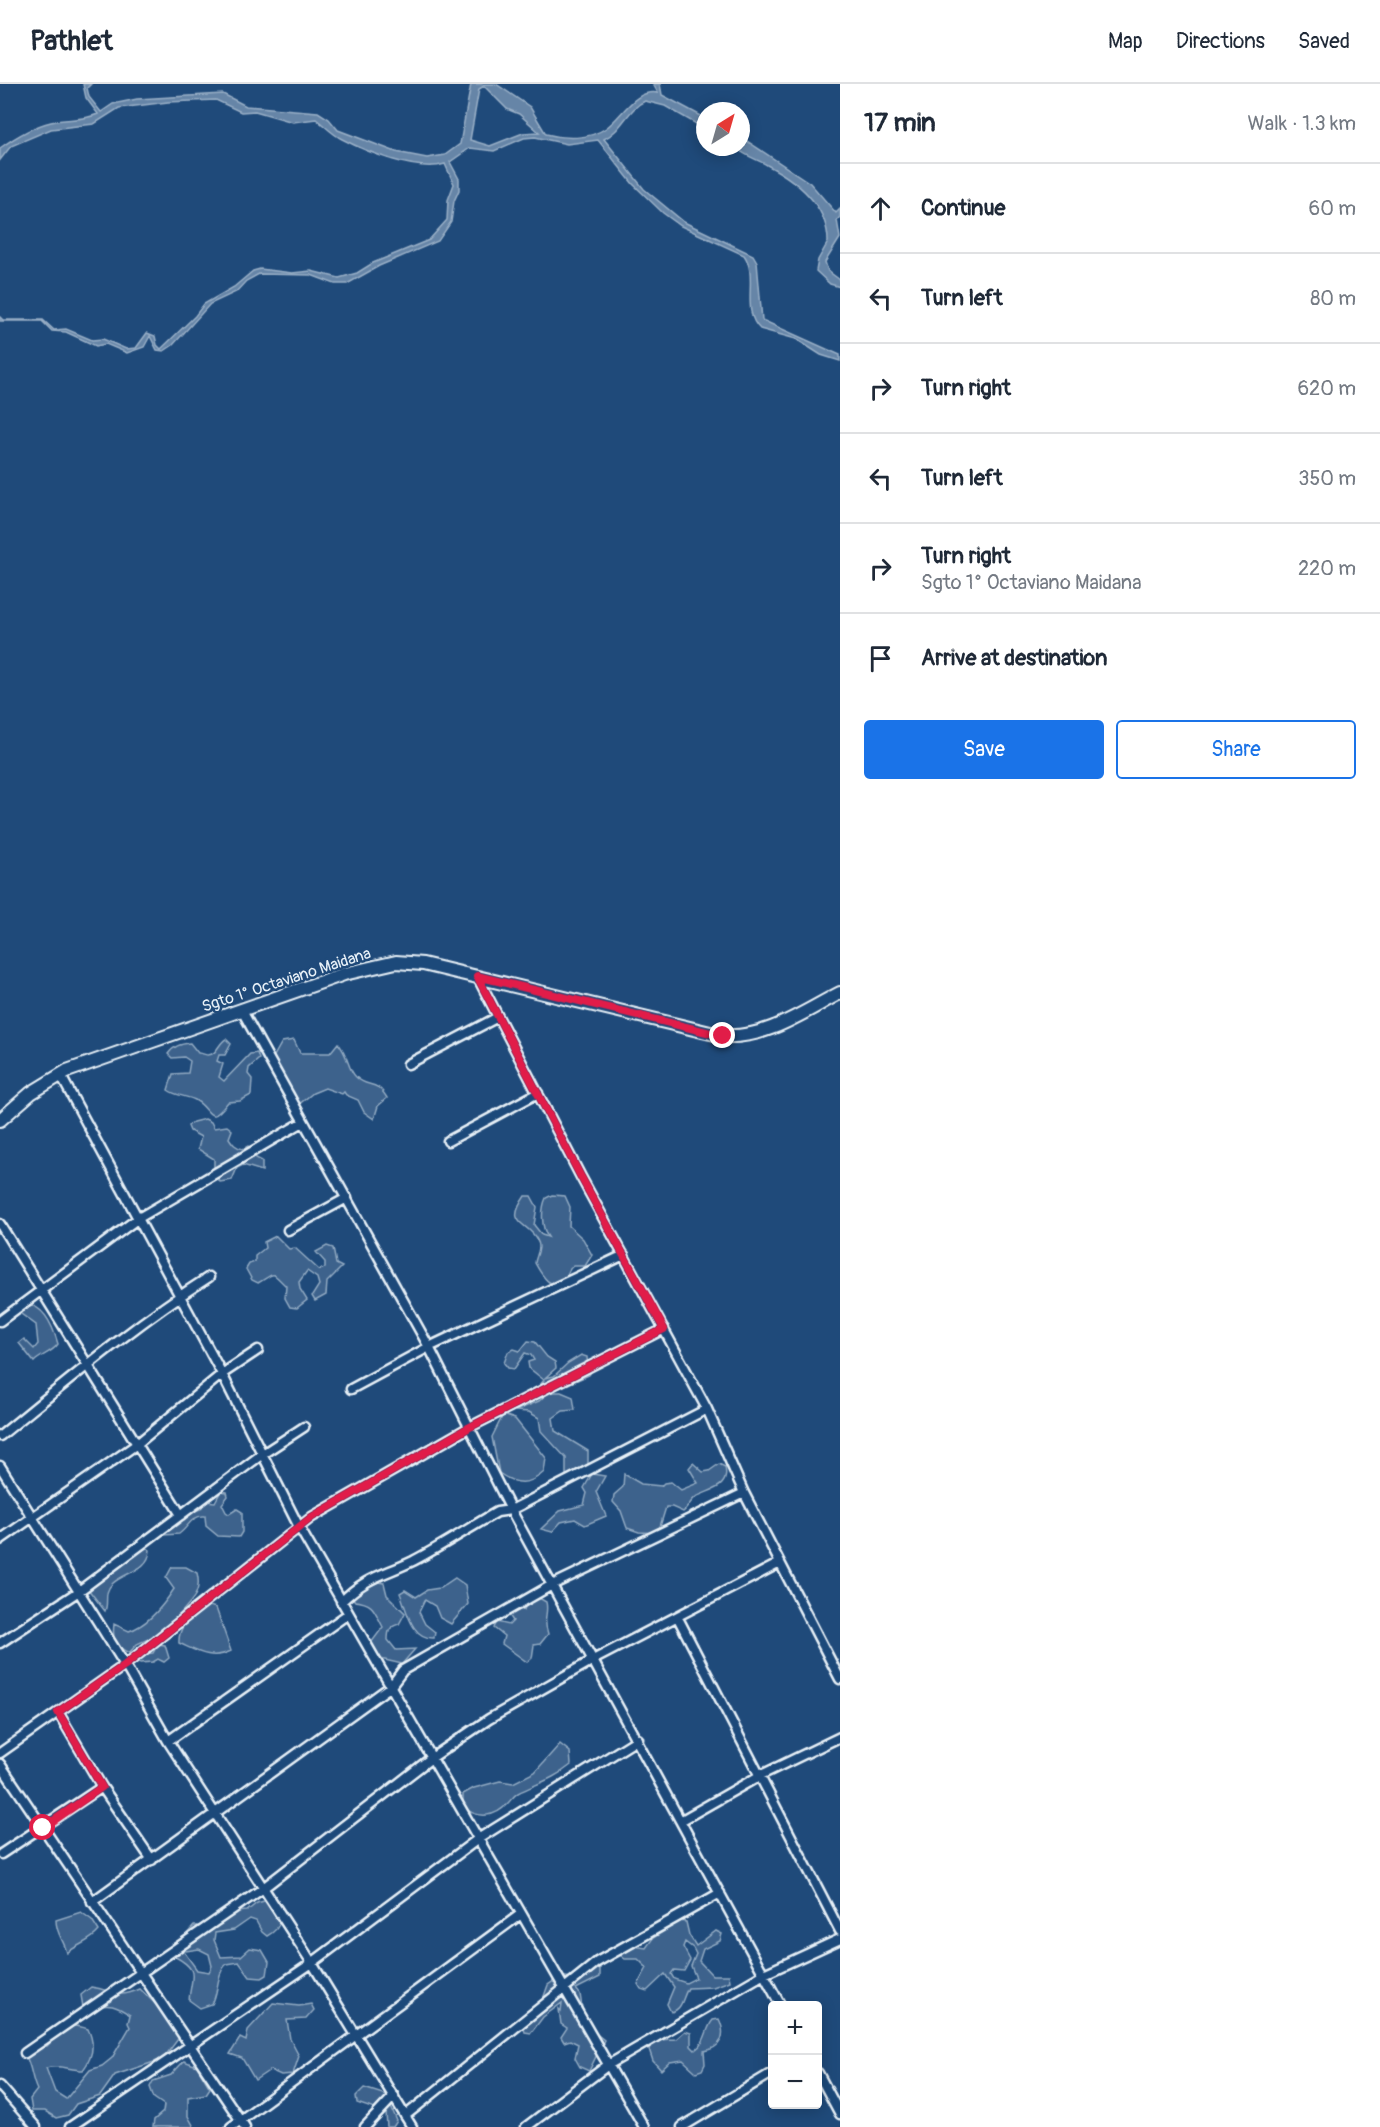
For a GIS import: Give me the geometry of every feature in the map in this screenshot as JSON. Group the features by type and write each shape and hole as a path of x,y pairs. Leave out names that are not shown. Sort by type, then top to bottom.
{"main road":[{"name":"Sgto 1° Octaviano Maidana","path":"0,1120 60,1074 344,974 396,962 423,964 477,976 723,1036 743,1037 761,1033 840,993"}],"street":[{"path":"477,976 707,1409 744,1493 840,1679"},
{"path":"241,1009 429,1347 511,1510 638,1739 778,2001"},
{"path":"408,1064 498,1017"},
{"path":"60,1074 178,1297 222,1374 299,1527 430,1759 565,1987 644,2127"},
{"path":"448,1142 538,1093"},
{"path":"0,1321 137,1219 303,1122"},
{"path":"288,1230 346,1198"},
{"path":"0,1224 181,1515"},
{"path":"351,1389 429,1347 624,1255"},
{"path":"0,1436 88,1364 178,1297 209,1277"},
{"path":"0,1753 125,1665 312,1517 468,1428 664,1329"},
{"path":"0,1540 137,1444 222,1374 258,1350"},
{"path":"341,1602 357,1586 375,1575 412,1561 497,1512 511,1510 707,1409"},
{"path":"0,1642 79,1591 261,1455 304,1427"},
{"path":"0,1466 125,1665 168,1741 312,1963 412,2127"},
{"path":"92,1902 390,1686 403,1670 552,1585 744,1493"},
{"path":"25,2053 139,1971 262,1888 430,1759 489,1719 593,1660 678,1618 780,1563"},
{"path":"168,1741 348,1614"},
{"path":"678,1618 840,1930"},
{"path":"58,1712 102,1787 152,1860"},
{"path":"682,1820 761,1775 840,1737"},
{"path":"70,2127 312,1963 478,1839 638,1739"},
{"path":"0,1764 242,2124"},
{"path":"1,1854 102,1787"},
{"path":"405,2116 597,1962 720,1893"},
{"path":"231,2127 242,2124 521,1914"},
{"path":"526,2127 608,2065 764,1974 840,1939"},
{"path":"682,2127 768,2075"},
{"path":"822,2081 840,2115"},
{"path":"0,2086 31,2126"},
{"path":"365,2127 394,2096"}],"shaded area":[{"path":"83,84 91,84 87,88 89,97 101,112 113,104 137,99 223,94 246,106 318,112 329,119 338,130 396,152 427,158 445,155 460,144 471,84 496,84 530,107 546,134 568,137 592,135 606,128 635,99 642,95 658,93 653,84 660,84 662,95 696,113 696,124 665,106 645,101 634,109 610,136 604,139 644,189 684,222 753,255 757,262 762,320 840,355 840,361 821,355 796,339 760,329 751,312 750,273 744,255 681,226 663,213 633,184 598,140 567,144 535,137 524,138 494,151 470,148 450,162 459,179 459,190 454,201 451,222 438,241 379,266 347,284 335,284 311,275 259,274 246,281 236,292 210,304 173,345 164,351 157,350 150,336 144,347 127,353 106,344 96,346 66,332 52,331 42,321 0,321 0,317 3,320 43,320 54,330 66,329 92,340 103,339 126,349 136,348 147,333 155,336 157,345 161,349 204,304 234,287 253,271 260,269 292,273 311,271 339,278 357,273 373,263 429,240 447,220 448,200 454,184 445,164 421,166 393,160 342,139 316,119 293,122 255,111 241,112 216,100 168,102 119,108 94,124 51,129 11,146 0,160 0,148 31,129 51,122 86,118 98,114 86,98","holes":["484,86 507,109 519,114 539,132 523,133 490,146 470,140 479,89"]},
{"path":"750,143 810,183 836,213 840,209 840,217 837,220 840,238 825,262 828,271 840,280 840,287 830,284 816,271 818,260 828,242 827,229 817,206 799,187 767,165 749,156"},
{"path":"226,1039 231,1044 225,1055 219,1055 217,1061 223,1064 219,1077 224,1081 250,1054 257,1053 259,1059 249,1068 248,1074 252,1079 251,1095 240,1101 228,1102 222,1110 213,1115 195,1100 168,1090 173,1074 188,1073 190,1061 184,1057 172,1058 168,1054 173,1049 190,1043 198,1053 207,1055 216,1051"},
{"path":"294,1040 300,1053 330,1053 338,1043 356,1077 364,1083 379,1088 387,1098 378,1106 374,1119 364,1112 358,1100 344,1092 342,1094 325,1088 313,1093 293,1109 269,1065 282,1042"},
{"path":"205,1119 211,1122 214,1128 227,1126 232,1130 229,1138 236,1146 243,1149 248,1146 256,1158 262,1161 262,1171 243,1165 237,1168 232,1180 220,1182 214,1171 214,1159 198,1149 201,1137 190,1131 188,1126"},
{"path":"552,1195 565,1196 570,1207 569,1226 583,1239 592,1255 585,1266 573,1266 565,1279 556,1285 540,1272 535,1263 539,1249 538,1243 533,1234 517,1218 519,1206 525,1196 531,1196 537,1207 534,1225 542,1235 548,1237 543,1223 544,1202"},
{"path":"276,1236 289,1249 295,1248 319,1270 325,1268 325,1262 316,1252 327,1246 333,1248 336,1264 342,1267 327,1282 326,1295 315,1301 312,1296 319,1285 317,1278 307,1271 299,1282 300,1289 307,1300 297,1308 290,1307 285,1298 286,1286 275,1276 271,1275 258,1283 252,1280 246,1269 249,1264 255,1262 255,1256 265,1248 264,1242"},
{"path":"28,1305 34,1306 44,1314 58,1344 34,1362 19,1343 24,1339 34,1349 38,1344 36,1325 17,1311"},
{"path":"528,1341 535,1342 547,1357 555,1362 556,1368 545,1378 554,1376 581,1355 587,1357 588,1370 591,1372 589,1375 550,1392 561,1392 573,1397 575,1410 563,1411 553,1418 555,1431 588,1451 588,1465 578,1473 566,1476 566,1458 541,1431 539,1418 529,1412 515,1411 539,1401 548,1393 537,1389 544,1380 529,1368 528,1362 534,1360 531,1355 525,1353 514,1369 508,1368 504,1363 508,1352 514,1349 520,1351"},
{"path":"503,1415 515,1419 546,1458 544,1472 533,1480 517,1482 499,1473 492,1437"},
{"path":"693,1463 703,1472 719,1464 725,1467 725,1480 718,1487 694,1498 683,1512 666,1507 658,1533 639,1532 627,1528 621,1511 613,1502 614,1495 623,1487 624,1474 641,1484 661,1486 671,1482 681,1490 698,1483 689,1468"},
{"path":"592,1474 605,1476 596,1492 606,1516 585,1525 575,1519 561,1522 552,1532 541,1529 560,1511 584,1505 587,1493 584,1488"},
{"path":"221,1491 227,1492 228,1496 222,1504 226,1512 229,1514 237,1509 242,1512 242,1532 239,1537 218,1536 206,1526 205,1516 193,1519 179,1534 164,1535 164,1526 178,1509 184,1509 189,1513 201,1509 205,1501 215,1502"},
{"path":"145,1546 150,1550 149,1557 141,1567 109,1587 105,1611 88,1589 95,1573 109,1562"},
{"path":"172,1567 186,1567 197,1573 195,1596 172,1628 137,1644 129,1653 120,1648 114,1634 114,1624 129,1631 154,1614 174,1589 166,1578"},
{"path":"455,1578 465,1585 468,1604 451,1624 440,1618 435,1606 425,1600 419,1612 425,1624 435,1632 434,1638 420,1634 411,1622 400,1593 405,1590 416,1597 427,1590 440,1588"},
{"path":"378,1582 384,1583 387,1595 405,1613 399,1624 390,1630 388,1637 396,1650 415,1649 402,1664 372,1657 368,1647 383,1627 370,1606 355,1601 351,1596"},
{"path":"534,1595 546,1602 548,1634 540,1644 534,1645 532,1658 527,1662 502,1644 504,1636 494,1628 497,1622 509,1625 513,1621 509,1615 511,1609 524,1610"},
{"path":"203,1604 216,1608 231,1651 211,1655 179,1643 183,1626"},
{"path":"158,1644 165,1645 169,1658 164,1662 158,1659 153,1662 140,1663 136,1658 140,1654 153,1653"},
{"path":"560,1744 570,1752 571,1765 565,1770 518,1793 498,1812 480,1815 463,1807 463,1794 474,1788 500,1781 513,1783 535,1772"},
{"path":"275,1898 281,1919 273,1932 267,1936 256,1921 250,1919 234,1930 215,1933 214,1940 221,1957 241,1956 250,1948 262,1950 269,1962 267,1975 262,1978 250,1977 239,1962 227,1964 219,1977 212,2004 200,2008 189,2000 191,1970 174,1956 172,1950 182,1949 197,1970 209,1972 212,1966 209,1954 199,1949 186,1951 182,1946 182,1939 194,1926 207,1926 234,1912 247,1911 257,1903"},
{"path":"81,1912 92,1920 99,1931 92,1938 67,1953 57,1929 56,1920"},
{"path":"680,1921 686,1922 689,1935 696,1946 716,1931 722,1934 720,1941 703,1949 699,1961 712,1975 729,1975 730,1981 713,1987 688,1988 680,2006 671,2012 667,2004 674,1987 665,1974 647,1991 641,1989 638,1984 647,1968 638,1959 625,1959 620,1955 622,1949 633,1946 646,1948 653,1938","holes":["685,1942 693,1948 696,1954 691,1966 696,1978 686,1983 674,1979 671,1974 674,1970 684,1971 690,1960 683,1947"]},
{"path":"600,1967 600,1977 576,1989 580,1994 583,2014 587,2018 589,2028 604,2040 589,2071 580,2067 575,2058 578,2044 570,2040 564,2042 561,2037 567,2028 561,2024 559,2009 561,2011 562,2003 543,2017 531,2033 525,2032 523,2026 542,2002 548,1985 561,1976 571,1978 581,1970"},
{"path":"91,1987 120,1994 140,1989 178,2026 178,2039 163,2059 115,2075 100,2096 76,2104 68,2115 56,2118 45,2111 32,2111 30,2099 37,2090 25,2055 34,2047 47,2046 64,2028 74,2026 88,2029 92,2039 92,2050 83,2070 46,2068 55,2092 66,2099 90,2070 102,2066 112,2058 130,2027 128,2023 130,2015 117,2007 107,2005 83,2007 81,1995"},
{"path":"273,2003 299,2006 311,2004 314,2010 306,2019 287,2020 290,2039 299,2056 293,2074 281,2075 270,2070 255,2080 242,2058 230,2054 240,2038 246,2041 248,2030"},
{"path":"719,2019 722,2031 721,2040 715,2047 704,2051 705,2064 702,2070 696,2072 683,2060 670,2062 661,2070 653,2061 649,2049 654,2043 660,2040 676,2039 685,2031 691,2033 691,2046 695,2050 702,2043 713,2020"},
{"path":"184,2061 197,2066 210,2088 206,2094 188,2097 188,2116 194,2127 153,2127 154,2120 163,2112 164,2105 154,2098 150,2087 153,2081 171,2075"},
{"path":"364,2088 386,2095 397,2121 393,2127 387,2127 386,2113 357,2103 356,2096"}],"route":[{"path":"43,1828 102,1787 58,1712 125,1665 312,1517 468,1428 664,1329 581,1177 477,976 723,1036"}]}
